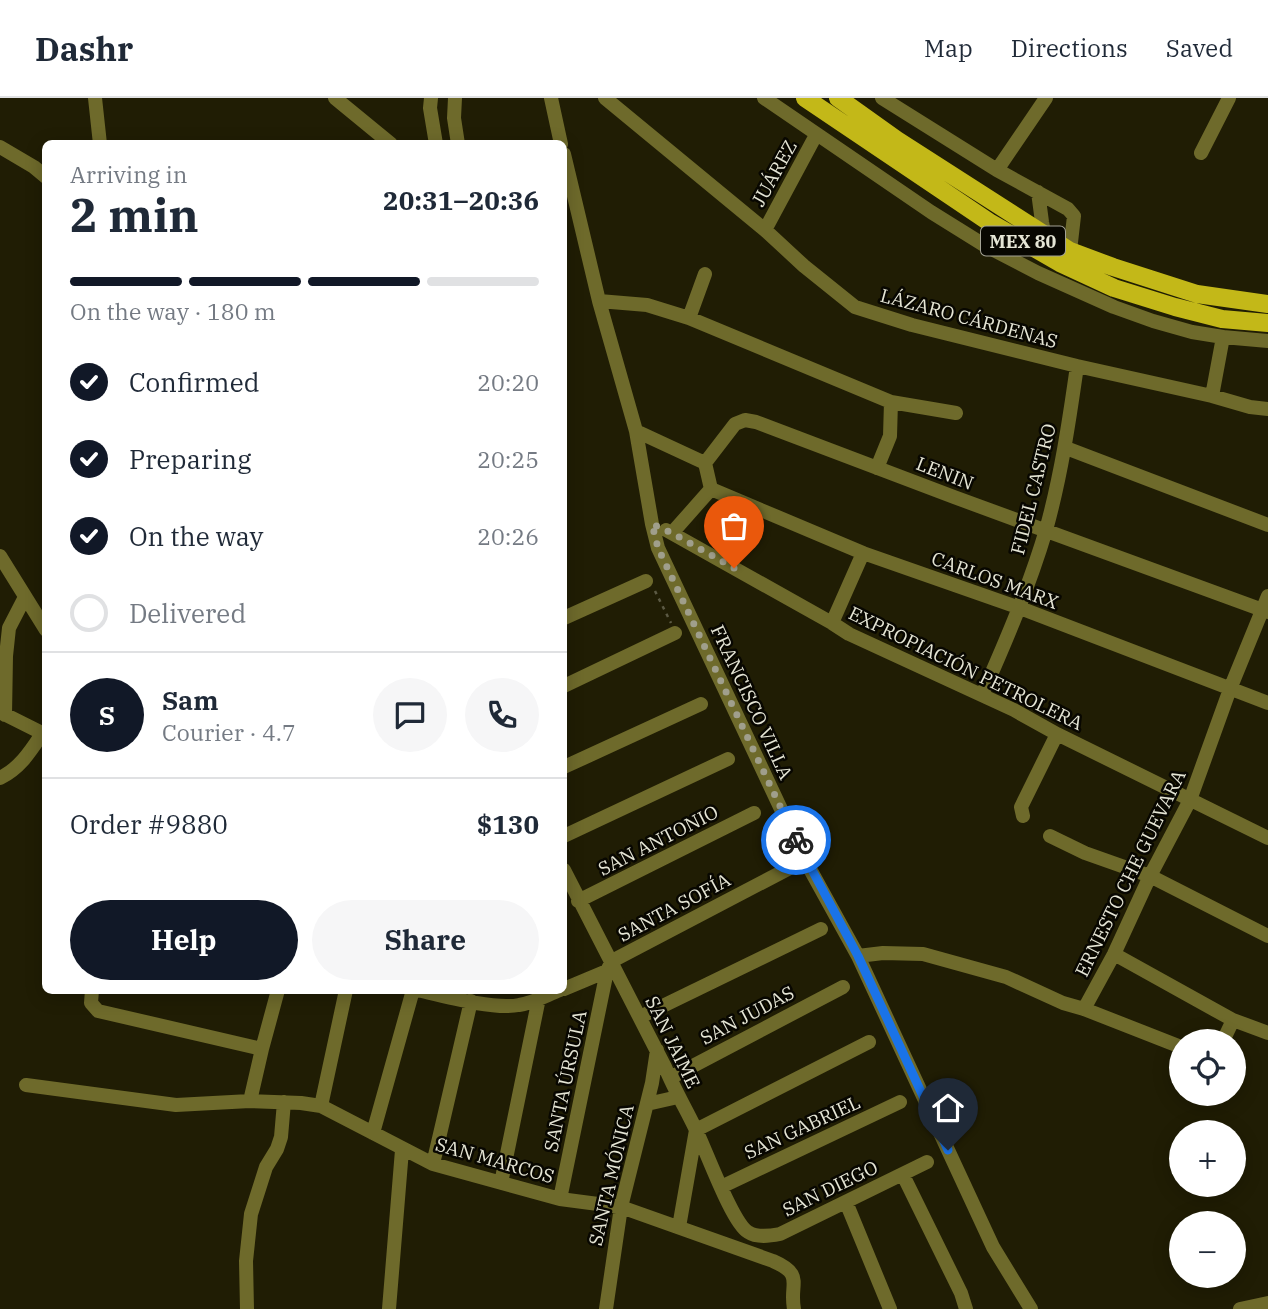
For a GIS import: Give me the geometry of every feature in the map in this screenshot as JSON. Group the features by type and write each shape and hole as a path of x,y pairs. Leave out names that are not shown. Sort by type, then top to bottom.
{"main road":[{"name":"MEX 80","path":"804,98 989,222 1060,263 1114,288 1175,307 1223,319 1268,323"},
{"name":"MEX 80","path":"838,98 897,140 1070,251 1197,293 1268,304"}],"street":[{"path":"94,98 99,140"},
{"path":"335,98 386,140"},
{"path":"431,98 435,140"},
{"path":"455,98 454,118 457,140"},
{"path":"551,98 560,140"},
{"name":"LÁZARO CÁRDENAS","path":"605,98 855,307 912,325 1077,366 1268,409"},
{"path":"764,98 974,238 1038,273 1114,307 1153,321 1192,332 1268,341"},
{"path":"865,117 881,98 997,170 1068,209 1074,216 1070,251"},
{"path":"997,170 1046,98"},
{"path":"1200,153 1229,98"},
{"name":"JUÁREZ","path":"765,230 817,135"},
{"path":"0,147 42,174"},
{"name":"FRANCISCO VILLA","path":"567,167 599,301 636,431 658,548 805,860 858,956 993,1247 1031,1309"},
{"path":"1038,192 1045,237"},
{"path":"689,318 705,274"},
{"path":"599,301 647,305 689,318 891,402 956,413"},
{"path":"1212,397 1223,337"},
{"name":"FIDEL CASTRO","path":"982,695 1020,608 1046,530 1066,448 1077,366"},
{"path":"877,468 890,436 891,402"},
{"name":"LENIN","path":"705,463 734,424 745,419 954,497 1266,606"},
{"path":"636,431 705,463 711,489 672,533"},
{"path":"1066,448 1268,526"},
{"name":"CARLOS MARX","path":"711,489 863,553 1020,608 1268,703"},
{"name":"EXPROPIACIÓN PETROLERA","path":"652,524 849,634 1014,710 1268,838"},
{"path":"832,623 863,553"},
{"path":"0,556 42,624"},
{"path":"567,617 646,581"},
{"path":"25,597 9,628 2,714 42,733"},
{"name":"ERNESTO CHE GUEVARA","path":"1084,1009 1190,800 1230,689 1266,606"},
{"path":"567,685 675,633"},
{"path":"567,765 701,704"},
{"path":"1023,816 1021,807 1057,734"},
{"path":"0,778 22,763 42,737"},
{"path":"567,835 728,760"},
{"name":"SAN ANTONIO","path":"578,901 754,813"},
{"path":"1050,836 1079,851 1150,876 1268,936"},
{"name":"SANTA SOFÍA","path":"567,987 805,860"},
{"name":"SAN JAIME","path":"567,877 609,966 657,1050 720,1187 738,1222 746,1231"},
{"path":"640,1017 821,929"},
{"path":"858,956 883,953 923,954 1006,977 1063,1003 1169,1042"},
{"path":"1114,954 1233,1020 1268,1034"},
{"name":"SANTA ÚRSULA","path":"560,1199 609,966"},
{"name":"SAN JUDAS","path":"670,1078 843,987"},
{"path":"92,994 91,1003 98,1011 262,1049"},
{"path":"250,1101 277,994"},
{"path":"321,1106 345,994"},
{"path":"373,1133 414,994"},
{"name":"SANTA SOFÍA","path":"442,994 471,1001 518,1006 550,994"},
{"path":"501,1183 539,998"},
{"path":"433,1164 471,1001"},
{"path":"1229,1029 1233,1020"},
{"path":"679,1227 696,1130 869,1042"},
{"name":"SANTA MÓNICA","path":"606,1309 621,1207 652,1083 657,1050"},
{"name":"SAN MARCOS","path":"26,1085 176,1105 250,1101 321,1106 433,1164 560,1199 621,1207 782,1265 789,1270 794,1280 794,1309"},
{"path":"647,1104 678,1097"},
{"path":"247,1309 246,1261 251,1214 266,1167 281,1137 284,1102"},
{"name":"SAN GABRIEL","path":"720,1187 900,1102"},
{"path":"389,1309 402,1150"},
{"name":"SAN DIEGO","path":"746,1231 762,1236 780,1234 928,1162"},
{"path":"903,1175 961,1293 966,1309"},
{"path":"846,1202 890,1309"},
{"path":"1240,1309 1268,1303"}],"path":[{"path":"646,581 652,585 675,633"}],"way so far":[{"path":"734,568 652,524 658,548 796,840"}],"route":[{"path":"796,840 858,956 948,1150"}]}
